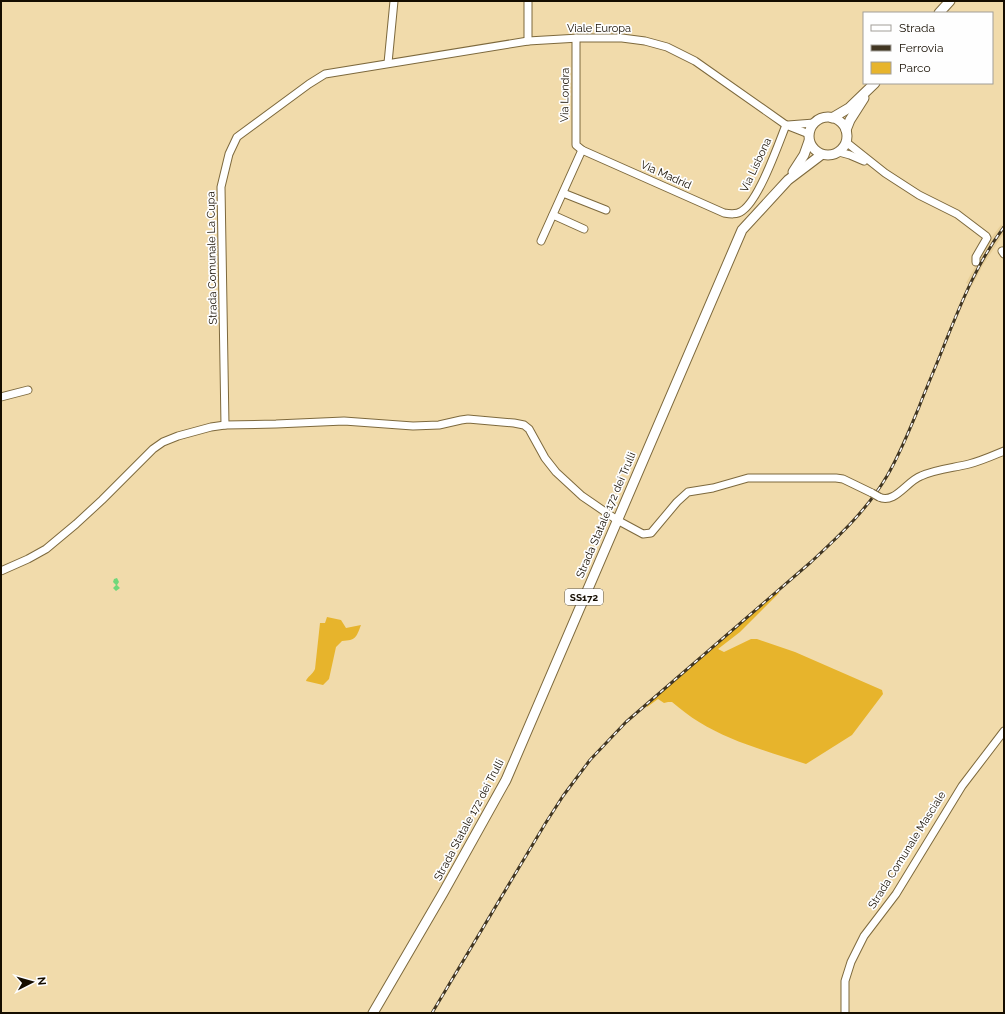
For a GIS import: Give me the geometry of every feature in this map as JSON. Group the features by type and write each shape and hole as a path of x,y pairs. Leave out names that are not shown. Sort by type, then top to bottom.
{"main road":[{"path":"940,12 950,1"},
{"path":"832,118 849,108 873,85"},
{"path":"846,130 850,120 873,85"},
{"path":"825,117 832,118 843,124 847,136 846,142 839,152 833,155 821,155 811,147 809,138 810,128 819,119 825,117"},
{"name":"Strada Statale 172 dei Trulli","path":"373,1013 447,887 506,780 742,230 788,180 804,155 809,138"},
{"name":"Strada Statale 172 dei Trulli","path":"788,180 821,155"}],"street":[{"path":"388,63 394,1"},
{"path":"528,1 528,41"},
{"name":"Viale Europa","path":"388,63 528,41 576,38 622,38 645,41 667,47 695,61 786,125 809,138"},
{"name":"Via Londra","path":"576,38 575,141 576,145 582,150"},
{"name":"Strada Comunale La Cupa","path":"225,425 222,188 229,154 237,137 309,84 326,74 388,63"},
{"path":"786,125 814,123"},
{"name":"Via Lisbona","path":"742,212 757,194 786,125"},
{"path":"846,142 876,166 919,195 957,214 986,236 987,238 976,257 976,262"},
{"path":"541,241 582,150"},
{"name":"Via Madrid","path":"582,150 724,213 730,214 742,212"},
{"path":"839,152 876,166"},
{"path":"563,193 606,210"},
{"path":"553,215 584,228"},
{"path":"1,397 28,390"},
{"path":"1,571 46,549 81,520 153,449 163,442 211,427 225,425 344,421 413,426 439,426 468,419 524,425 529,429 545,458 567,483 582,496 617,520 643,534 651,533 677,502 688,492 713,488 748,478 843,479 887,499 894,497 912,480 920,476 979,462 1004,451"},
{"name":"Strada Comunale Masciale","path":"845,1013 845,981 851,962 866,932 896,894 962,786 1004,731"}],"shaded area":[{"path":"1001,225 1004,227 1004,233 983,265 972,286 966,283 991,238"},
{"path":"117,578 119,582 117,585 120,588 116,591 113,588 116,585 113,582 114,579"}],"green space":[{"path":"778,591 779,593 740,632 718,649 724,652 751,639 757,639 795,652 882,690 883,694 852,735 806,764 751,746 711,729 672,702 664,703 658,699 647,707 646,705"},
{"path":"327,617 341,620 346,628 361,625 355,638 342,641 336,647 329,679 323,685 306,681 315,669 320,623 325,623"}],"railway":[{"path":"432,1013 545,824 563,796 590,760 626,722 811,562 842,532 871,500 892,468 900,451 978,268 1004,227"}]}
